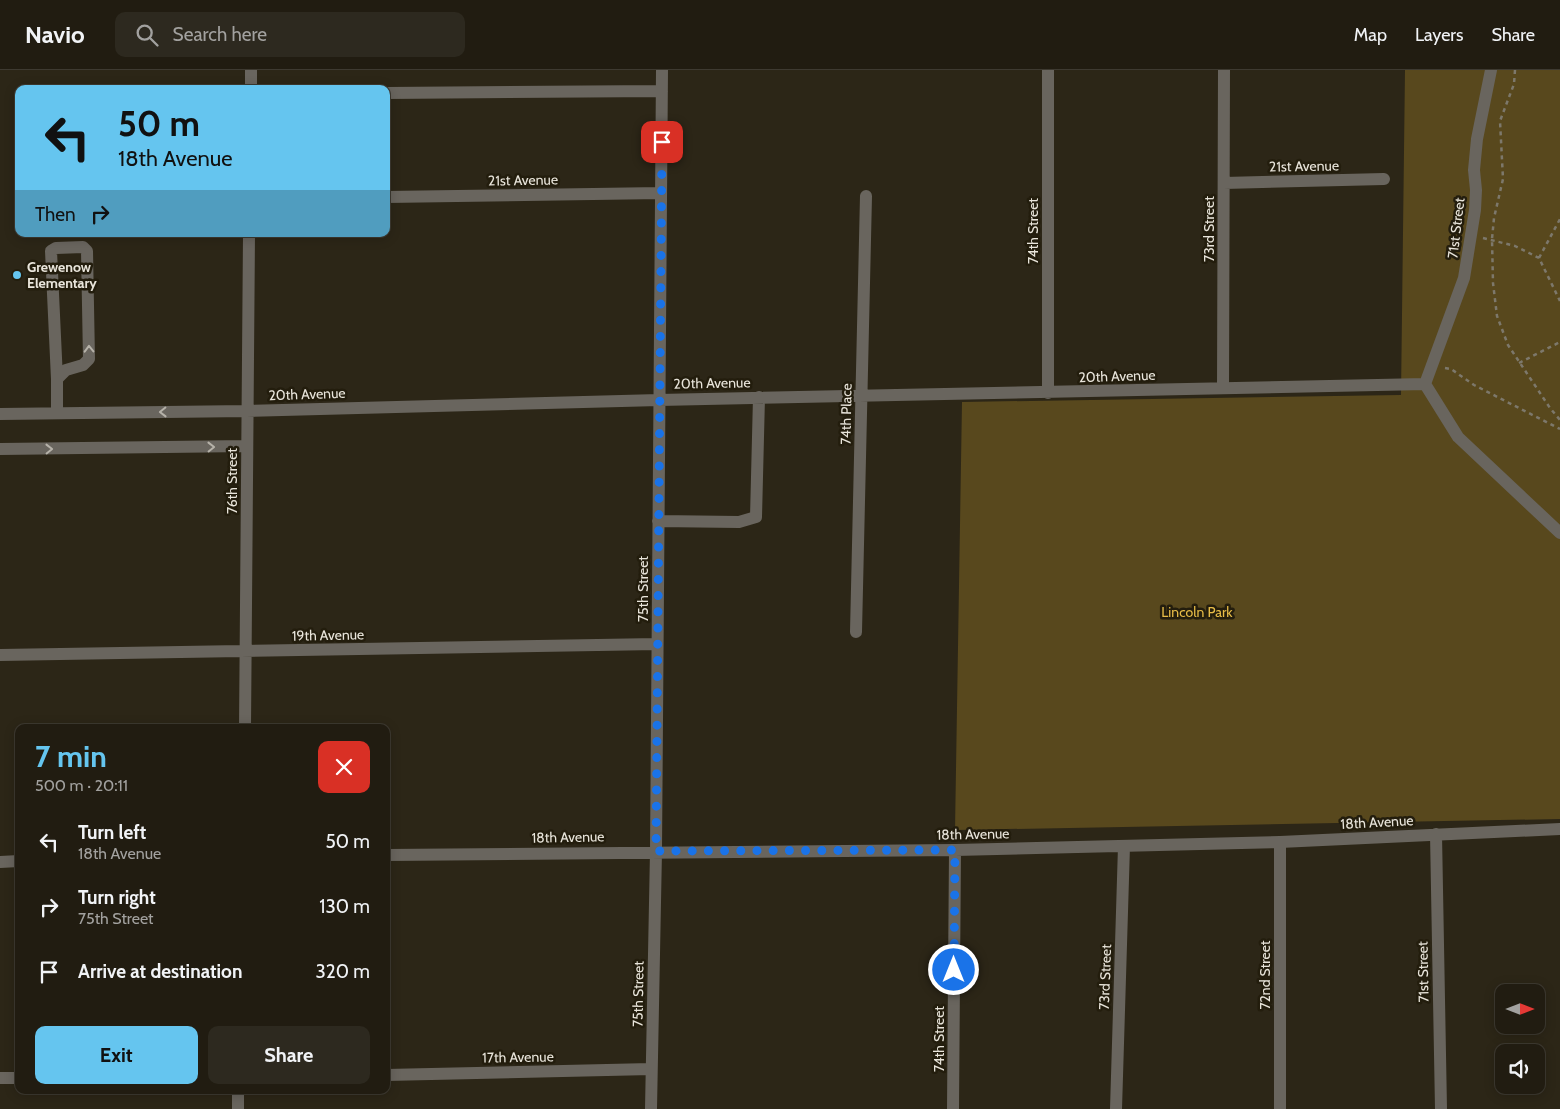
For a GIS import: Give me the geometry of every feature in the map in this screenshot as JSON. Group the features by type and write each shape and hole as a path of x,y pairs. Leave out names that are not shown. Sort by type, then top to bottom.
{"street":[{"path":"251,70 251,85"},
{"name":"75th Street","path":"651,1109 656,851 662,70"},
{"name":"74th Street","path":"1048,70 1048,393"},
{"name":"73rd Street","path":"1223,388 1224,70"},
{"name":"71st Street","path":"1425,384 1464,278 1472,240 1476,190 1474,170 1491,70"},
{"path":"390,92 662,91"},
{"name":"21st Avenue","path":"1224,182 1384,179"},
{"name":"21st Avenue","path":"390,197 661,193"},
{"name":"74th Place","path":"856,632 866,196"},
{"name":"76th Street","path":"245,724 249,237"},
{"path":"57,379 66,370 83,365 89,359 87,251 83,247 56,248 51,251 57,413"},
{"path":"1425,384 1458,436 1560,533"},
{"name":"20th Avenue","path":"0,414 247,411 861,395 1048,393 1425,384"},
{"path":"658,521 739,522 756,516 759,398"},
{"path":"0,449 247,446"},
{"name":"19th Avenue","path":"0,655 657,644"},
{"name":"18th Avenue","path":"390,854 955,850 1280,842 1560,828"},
{"name":"71st Street","path":"1436,834 1441,1109"},
{"name":"72nd Street","path":"1280,842 1280,1109"},
{"name":"73rd Street","path":"1116,1109 1124,846"},
{"name":"74th Street","path":"954,1109 955,850"},
{"path":"0,862 15,862"},
{"name":"17th Avenue","path":"390,1075 651,1068"},
{"path":"0,1078 15,1078"},
{"path":"238,1094 238,1109"}],"path":[{"path":"1514,70 1514,84 1500,121 1503,179 1494,218 1492,239 1493,283 1497,316 1508,345 1560,420"},
{"path":"1539,258 1560,219"},
{"path":"1472,240 1492,239 1515,246 1539,258 1560,301"},
{"path":"1519,363 1560,342"},
{"path":"1432,366 1451,369 1474,384 1560,429"}],"green space":[{"name":"Lincoln Park","path":"1405,70 1560,70 1560,819 955,830 962,402 1401,395"}],"place":[{"name":"Grewenow Elementary","path":"17,275"}],"route":[{"path":"662,142 656,851 955,850 954,970"}]}
